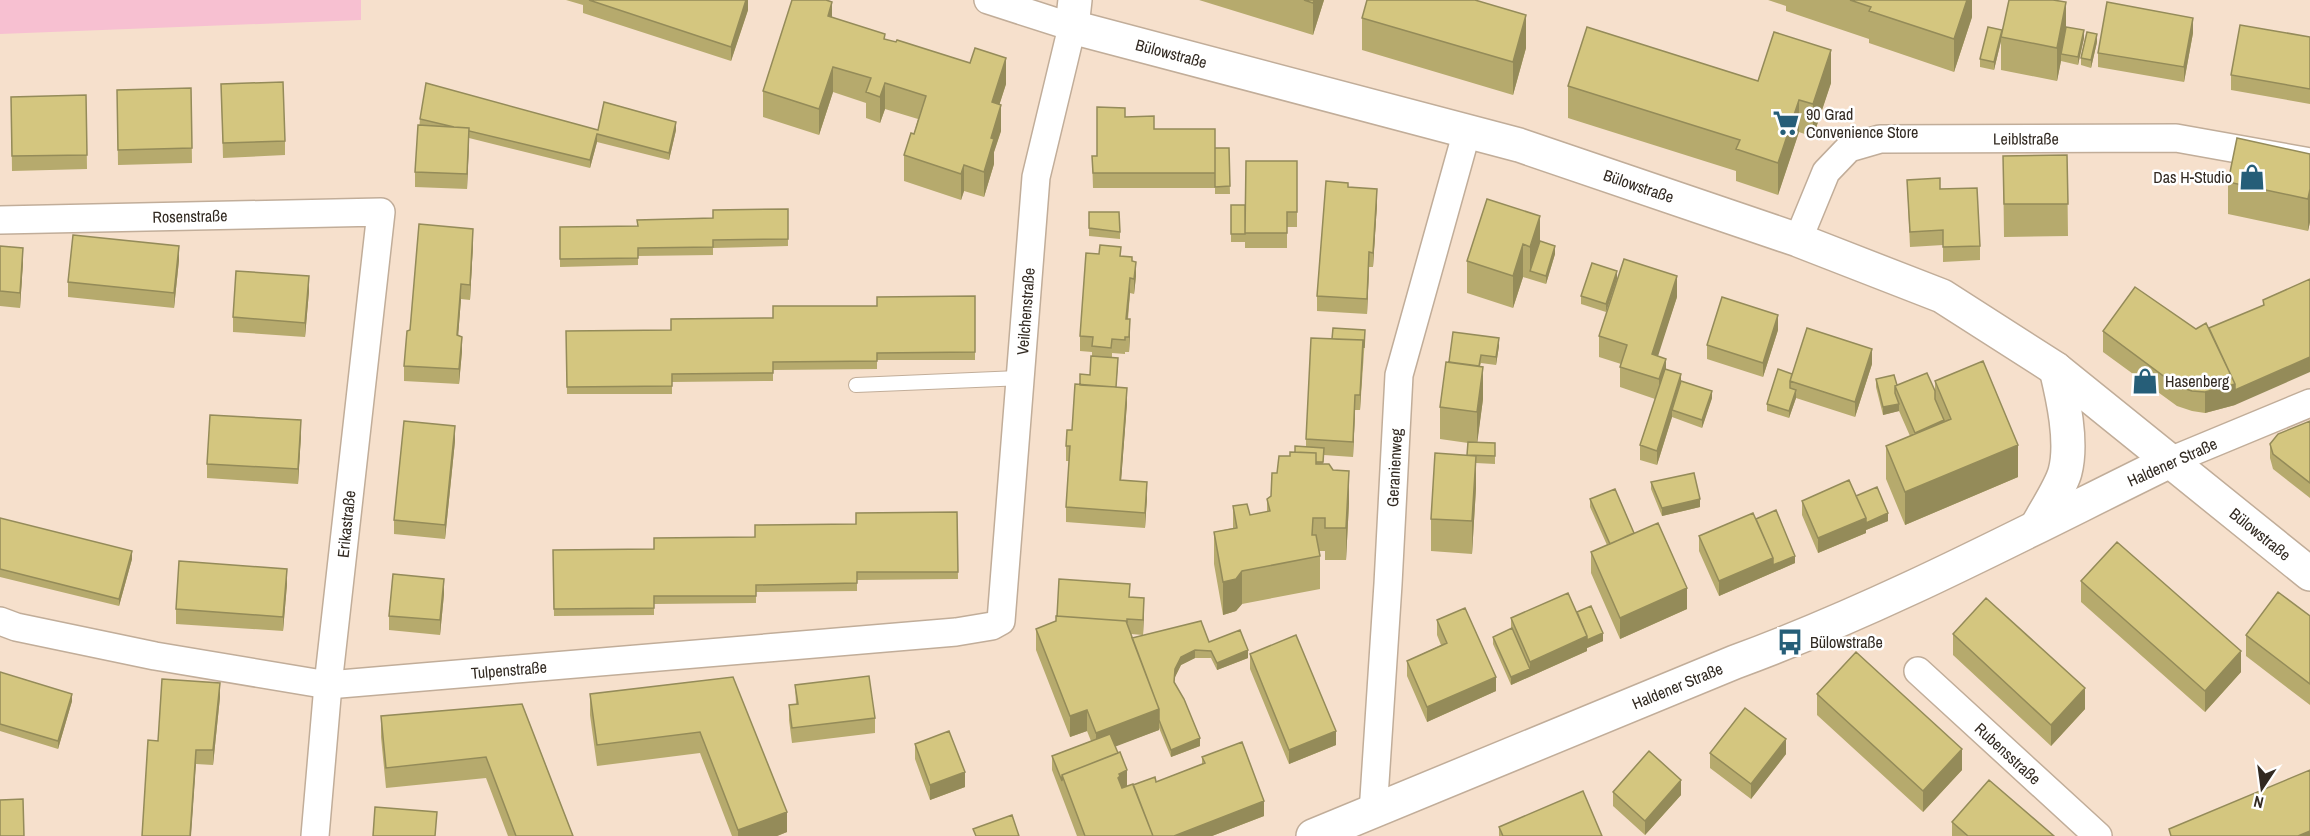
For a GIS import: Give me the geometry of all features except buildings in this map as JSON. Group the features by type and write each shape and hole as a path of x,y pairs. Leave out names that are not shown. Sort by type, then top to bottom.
{"main road":[{"name":"Bülowstraße","path":"1073,13 1519,145 1798,240 1942,296 2056,369 2310,574"},
{"path":"2037,526 2065,472 2068,435 2056,369"},
{"name":"Haldener Straße","path":"1313,836 1735,662 1790,642 1995,548 2170,461"}],"street":[{"name":"Bülowstraße","path":"988,0 1073,13"},
{"name":"Veilchenstraße","path":"1003,601 1036,177 1073,13"},
{"name":"Geranienweg","path":"1373,813 1399,375 1467,131"},
{"name":"Leiblstraße","path":"1798,240 1826,172 1849,148 1880,139 2176,138 2310,162"},
{"name":"Rosenstraße","path":"0,220 381,212"},
{"name":"Erikastraße","path":"315,836 328,685 381,212"},
{"name":"Haldener Straße","path":"2170,461 2310,403"},
{"name":"Tulpenstraße","path":"0,621 16,627 155,656 328,685 956,632 992,626 1001,621 1003,601"},
{"name":"Rubensstraße","path":"1918,671 2098,836"}],"lane":[{"path":"856,385 1022,378"}],"shaded area":[{"path":"0,0 361,0 361,20 0,34"}],"place":[{"name":"90 Grad Convenience Store","path":"1786,123"},
{"name":"Das H-Studio","path":"2252,177"},
{"name":"Hasenberg","path":"2145,381"},
{"name":"Bülowstraße","path":"1790,642"}]}
